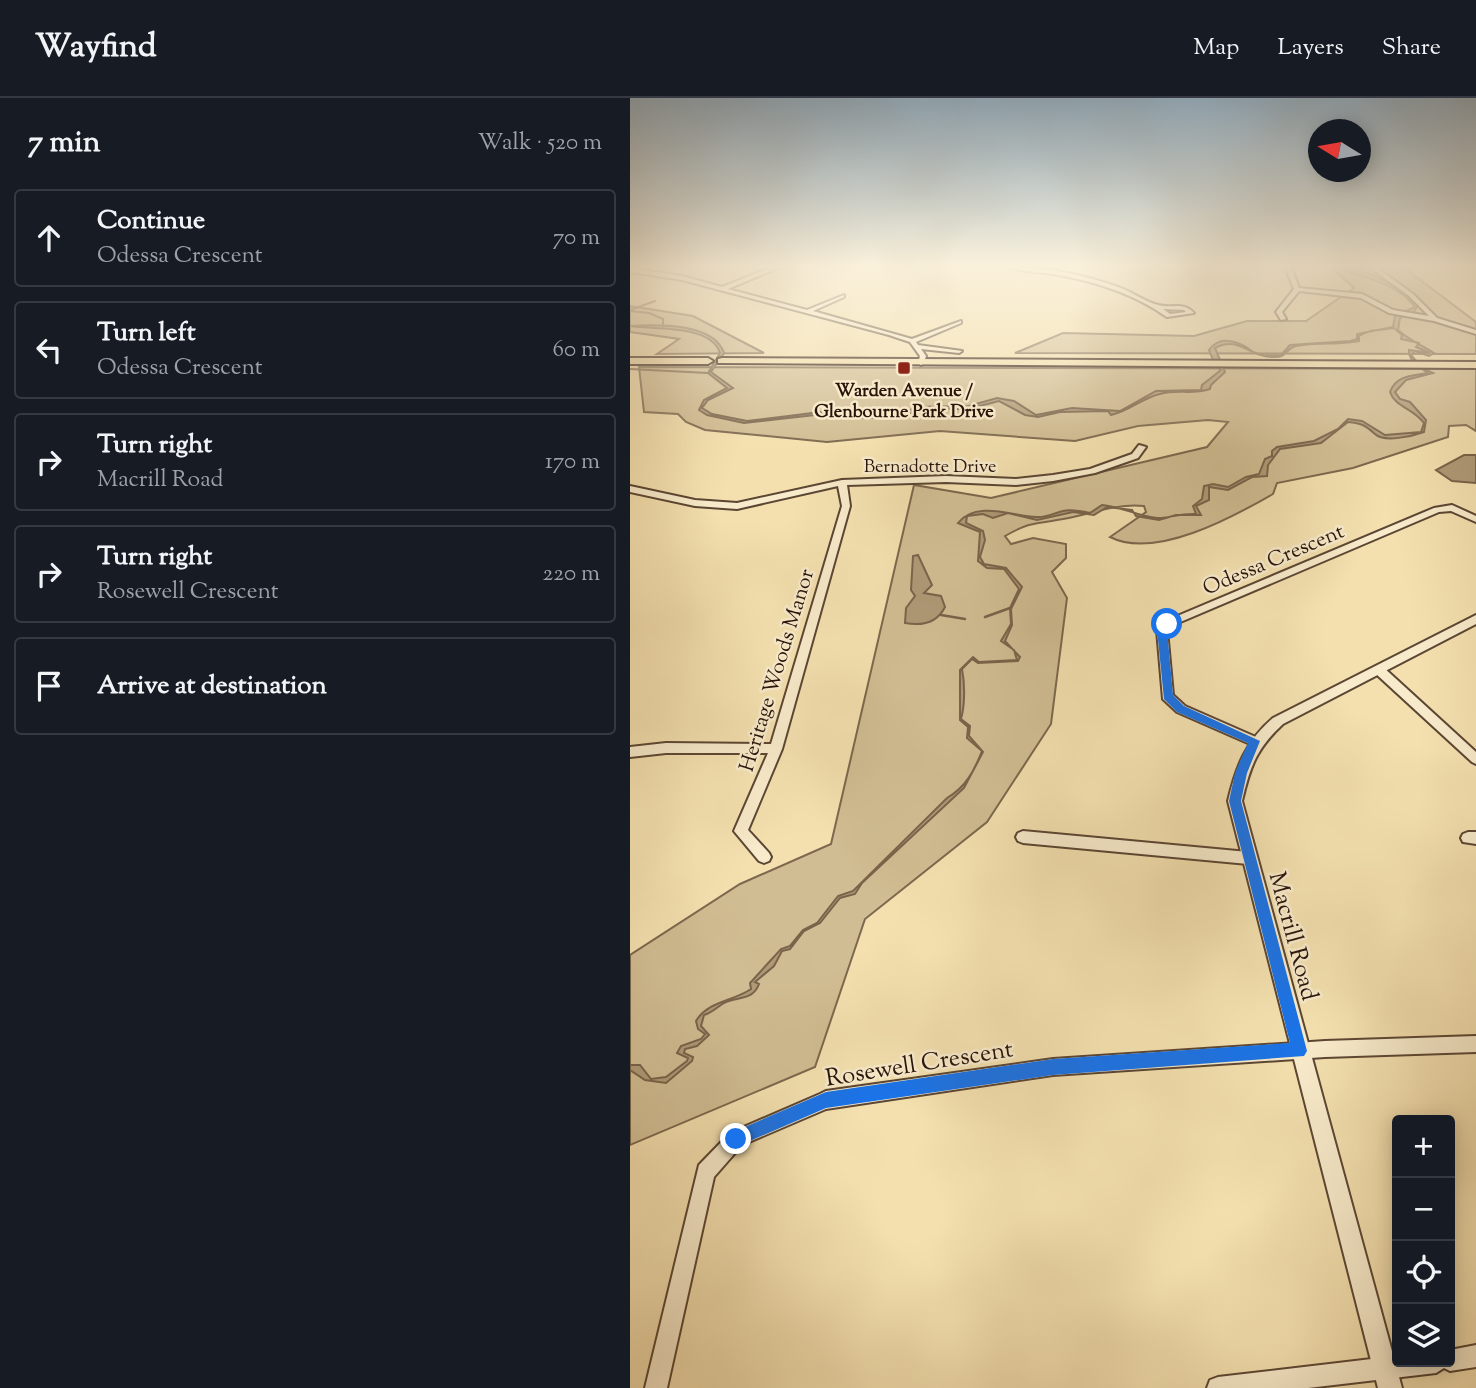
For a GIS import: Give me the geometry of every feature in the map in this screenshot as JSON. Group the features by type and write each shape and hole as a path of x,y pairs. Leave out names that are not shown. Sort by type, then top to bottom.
{"main road":[{"path":"630,361 708,362"},
{"path":"722,361 1476,365"}],"street":[{"path":"858,327 915,344 959,351"},
{"path":"915,344 949,327"},
{"path":"915,344 923,356 921,363"},
{"name":"Bernadotte Drive","path":"630,489 695,503 737,506 842,483 946,479 1016,482 1053,478 1092,471 1135,456 1142,447"},
{"name":"Heritage Woods Manor","path":"764,857 741,831 776,749 846,506 842,483"},
{"name":"Odessa Crescent","path":"1254,741 1181,709 1167,696 1162,630 1167,624 1437,510 1451,508 1476,519"},
{"name":"Macrill Road","path":"1387,1379 1235,801 1241,773 1254,741 1278,721 1476,619"},
{"path":"1379,670 1476,759"},
{"path":"630,752 666,748 776,749"},
{"path":"1023,838 1248,858"},
{"name":"Rosewell Crescent","path":"656,1388 705,1172 736,1139 826,1100 1053,1067 1299,1051 1476,1044"},
{"path":"1455,1359 1476,1356"},
{"path":"1218,1388 1387,1379 1422,1367"}],"shaded area":[{"path":"630,327 714,327 764,353 657,354 679,339 630,332"},
{"path":"645,327 684,328 709,336 718,343 724,353 711,372 733,388 708,400 702,408 712,414 747,421 828,411 852,416 901,415 916,407 969,406 997,398 1014,401 1036,415 1072,408 1120,411 1156,391 1201,390 1202,385 1221,370 1215,365 1209,350 1225,341 1243,345 1253,352 1231,344 1215,348 1225,372 1210,389 1197,392 1160,394 1111,415 1108,411 1060,412 1038,417 1025,415 999,401 968,409 920,409 900,417 856,418 824,414 744,423 707,415 699,410 704,400 727,388 708,373 720,353 714,344 693,333"},
{"path":"1225,327 1476,327 1476,354 1015,353 1063,333 1194,336"},
{"path":"1398,327 1406,337 1415,342 1401,339 1402,335 1394,328 1379,330"},
{"path":"1367,332 1359,336 1359,341 1299,345 1279,357 1261,355 1281,355 1290,345 1350,341 1357,339 1357,334"},
{"path":"1418,344 1434,353 1429,356 1415,351 1411,355 1422,368 1433,373 1406,380 1395,392 1400,399 1410,402 1426,420 1424,432 1406,437 1385,438 1379,437 1361,424 1348,422 1321,443 1280,449 1268,465 1267,476 1252,477 1228,490 1209,487 1209,500 1196,506 1201,515 1180,515 1196,514 1193,506 1202,499 1204,486 1213,484 1228,487 1246,477 1259,474 1265,459 1272,456 1272,451 1277,447 1314,441 1338,429 1348,419 1362,421 1385,435 1421,432 1424,423 1396,401 1390,392 1400,379 1428,373 1413,361 1409,350 1430,353 1416,347"},
{"path":"639,367 1476,369 1476,431 1466,425 1449,426 1448,437 1353,468 1277,483 1273,494 1216,524 1171,540 1128,543 1110,537 1146,512 1144,506 1111,508 1031,525 1005,536 1011,544 1033,538 1066,544 1066,558 1052,572 1067,598 1051,724 987,822 865,919 815,1067 630,1145 630,955 740,884 831,844 914,485 991,498 1207,447 1228,422 1208,420 1138,426 1075,441 940,431 827,442 705,430 686,422 678,414 644,412"},
{"path":"1464,455 1476,455 1476,483 1452,481 1436,470"},
{"path":"1102,505 1120,509 1107,507 1094,515 1073,512 1037,520 1008,513 993,518 983,514 967,516 966,523 983,531 985,540 980,557 984,564 1006,568 1022,587 1011,609 1012,625 1005,641 1012,649 1001,641 1011,624 1010,608 1019,589 1004,569 987,568 978,561 980,532 958,523 966,516 975,512 985,511 1006,512 1040,517 1066,510 1090,513"},
{"path":"1134,513 1157,518 1170,517 1159,520 1136,516"},
{"path":"918,555 932,585 924,593 941,596 945,607 938,617 928,622 905,623 906,608 915,596 911,590 913,556"},
{"path":"1014,651 1020,657 1018,661 978,663 972,659 962,669 964,694 961,719 970,726 969,736 983,752 964,788 862,883 855,894 840,898 820,923 804,931 790,949 782,951 774,966 755,982 759,984 753,993 724,1003 704,1015 701,1026 709,1035 697,1046 685,1049 684,1053 693,1057 692,1061 666,1083 645,1080 630,1070 630,1065 640,1065 651,1079 666,1077 687,1061 688,1058 677,1053 681,1046 701,1039 705,1034 698,1029 696,1021 701,1014 714,1005 751,989 750,983 781,949 790,946 803,930 817,923 838,896 853,891 964,784 982,751 967,738 968,727 960,720 960,670 973,657 979,662 1017,660"}],"waterway":[{"path":"630,369 708,373"},
{"path":"985,617 1010,608"},
{"path":"941,615 965,619"}],"place":[{"name":"Warden Avenue / Glenbourne Park Drive","path":"904,368"}],"route":[{"path":"736,1139 826,1100 1053,1067 1299,1051 1235,801 1241,773 1254,741 1181,709 1167,696 1162,630 1167,624"}]}
